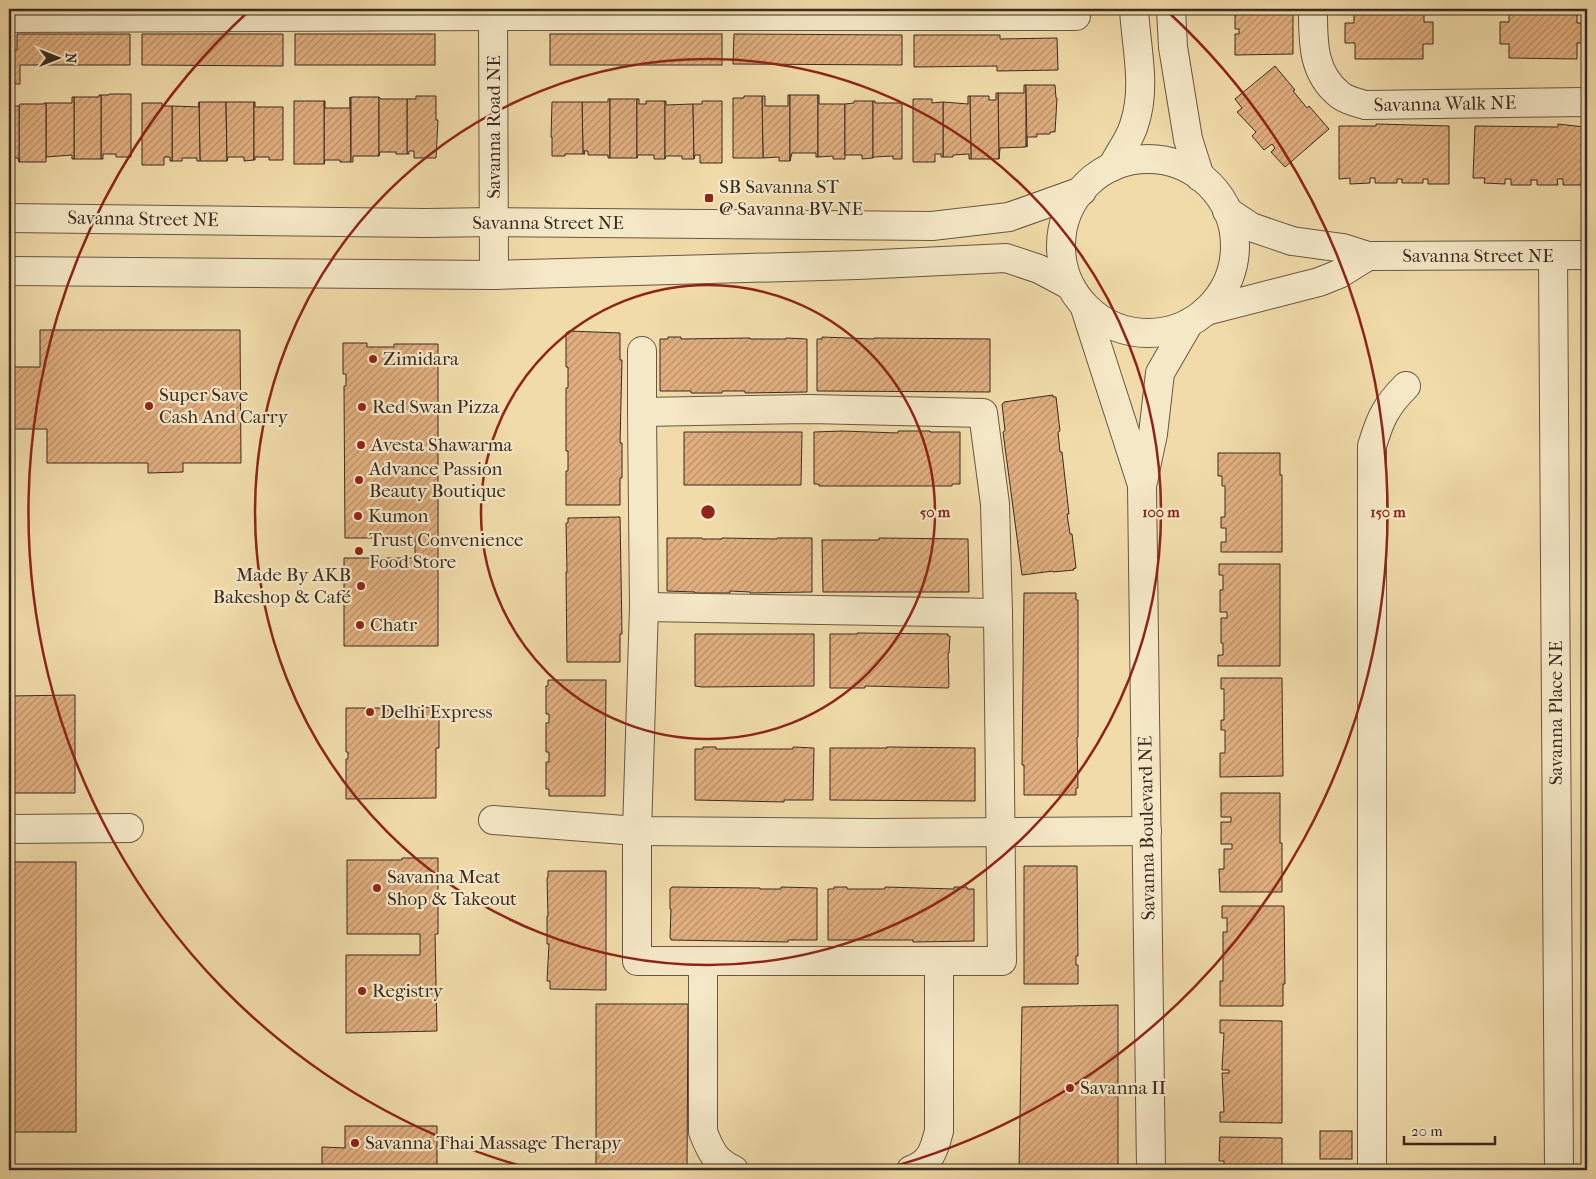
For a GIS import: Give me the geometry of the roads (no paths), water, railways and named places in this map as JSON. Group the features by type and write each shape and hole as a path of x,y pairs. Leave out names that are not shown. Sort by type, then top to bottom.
{"street":[{"path":"1112,166 1134,127 1140,99 1141,83 1134,9"},
{"path":"1171,9 1173,47 1188,139 1200,177"},
{"name":"Savanna Walk NE","path":"1313,9 1313,49 1324,78 1341,96 1365,105 1587,102"},
{"path":"9,18 493,12 916,12 1076,16"},
{"name":"Savanna Road NE","path":"493,12 494,275"},
{"path":"1198,317 1220,294 1230,275 1234,254 1233,232 1227,211 1216,193 1200,177 1182,166 1161,160 1139,160 1112,166 1089,182 1071,204 1062,230 1061,258 1069,285 1085,308 1108,324 1134,333 1163,332 1198,317 1270,293 1319,282 1339,274 1368,256"},
{"name":"Savanna Street NE","path":"9,218 932,226 1009,217 1082,191"},
{"name":"Savanna Street NE","path":"1227,211 1251,227 1292,241 1343,248 1368,256 1587,255"},
{"name":"Savanna Place NE","path":"1553,255 1559,1170"},
{"path":"9,271 494,275 858,265 1006,258 1038,269 1069,285"},
{"name":"Savanna Boulevard NE","path":"1085,308 1142,486"},
{"name":"Savanna Boulevard NE","path":"1151,1170 1142,486 1152,434 1160,373 1198,317"},
{"path":"642,351 642,412 644,607 637,831 636,961 1002,961 1002,832 995,504 983,413 810,409 642,412"},
{"path":"1372,1170 1372,446 1379,421 1395,397 1406,386"},
{"path":"644,607 998,613"},
{"path":"493,820 637,831 1148,831"},
{"path":"9,829 129,828"},
{"path":"703,961 703,1132 711,1152 722,1164 734,1170"},
{"path":"911,1170 920,1167 933,1152 939,1131 939,961"}],"place":[{"name":"SB Savanna ST @ Savanna BV NE","path":"709,198"},
{"name":"Zimidara","path":"373,359"},
{"name":"Super Save Cash And Carry","path":"149,406"},
{"name":"Red Swan Pizza","path":"362,407"},
{"name":"Avesta Shawarma","path":"361,445"},
{"name":"Advance Passion Beauty Boutique","path":"359,480"},
{"name":"Kumon","path":"358,516"},
{"name":"Trust Convenience Food Store","path":"359,551"},
{"name":"Made By AKB Bakeshop & Café","path":"361,586"},
{"name":"Chatr","path":"360,625"},
{"name":"Delhi Express","path":"370,712"},
{"name":"Savanna Meat Shop & Takeout","path":"377,888"},
{"name":"Registry","path":"362,991"},
{"name":"Savanna II","path":"1070,1088"},
{"name":"Savanna Thai Massage Therapy","path":"355,1143"}]}
